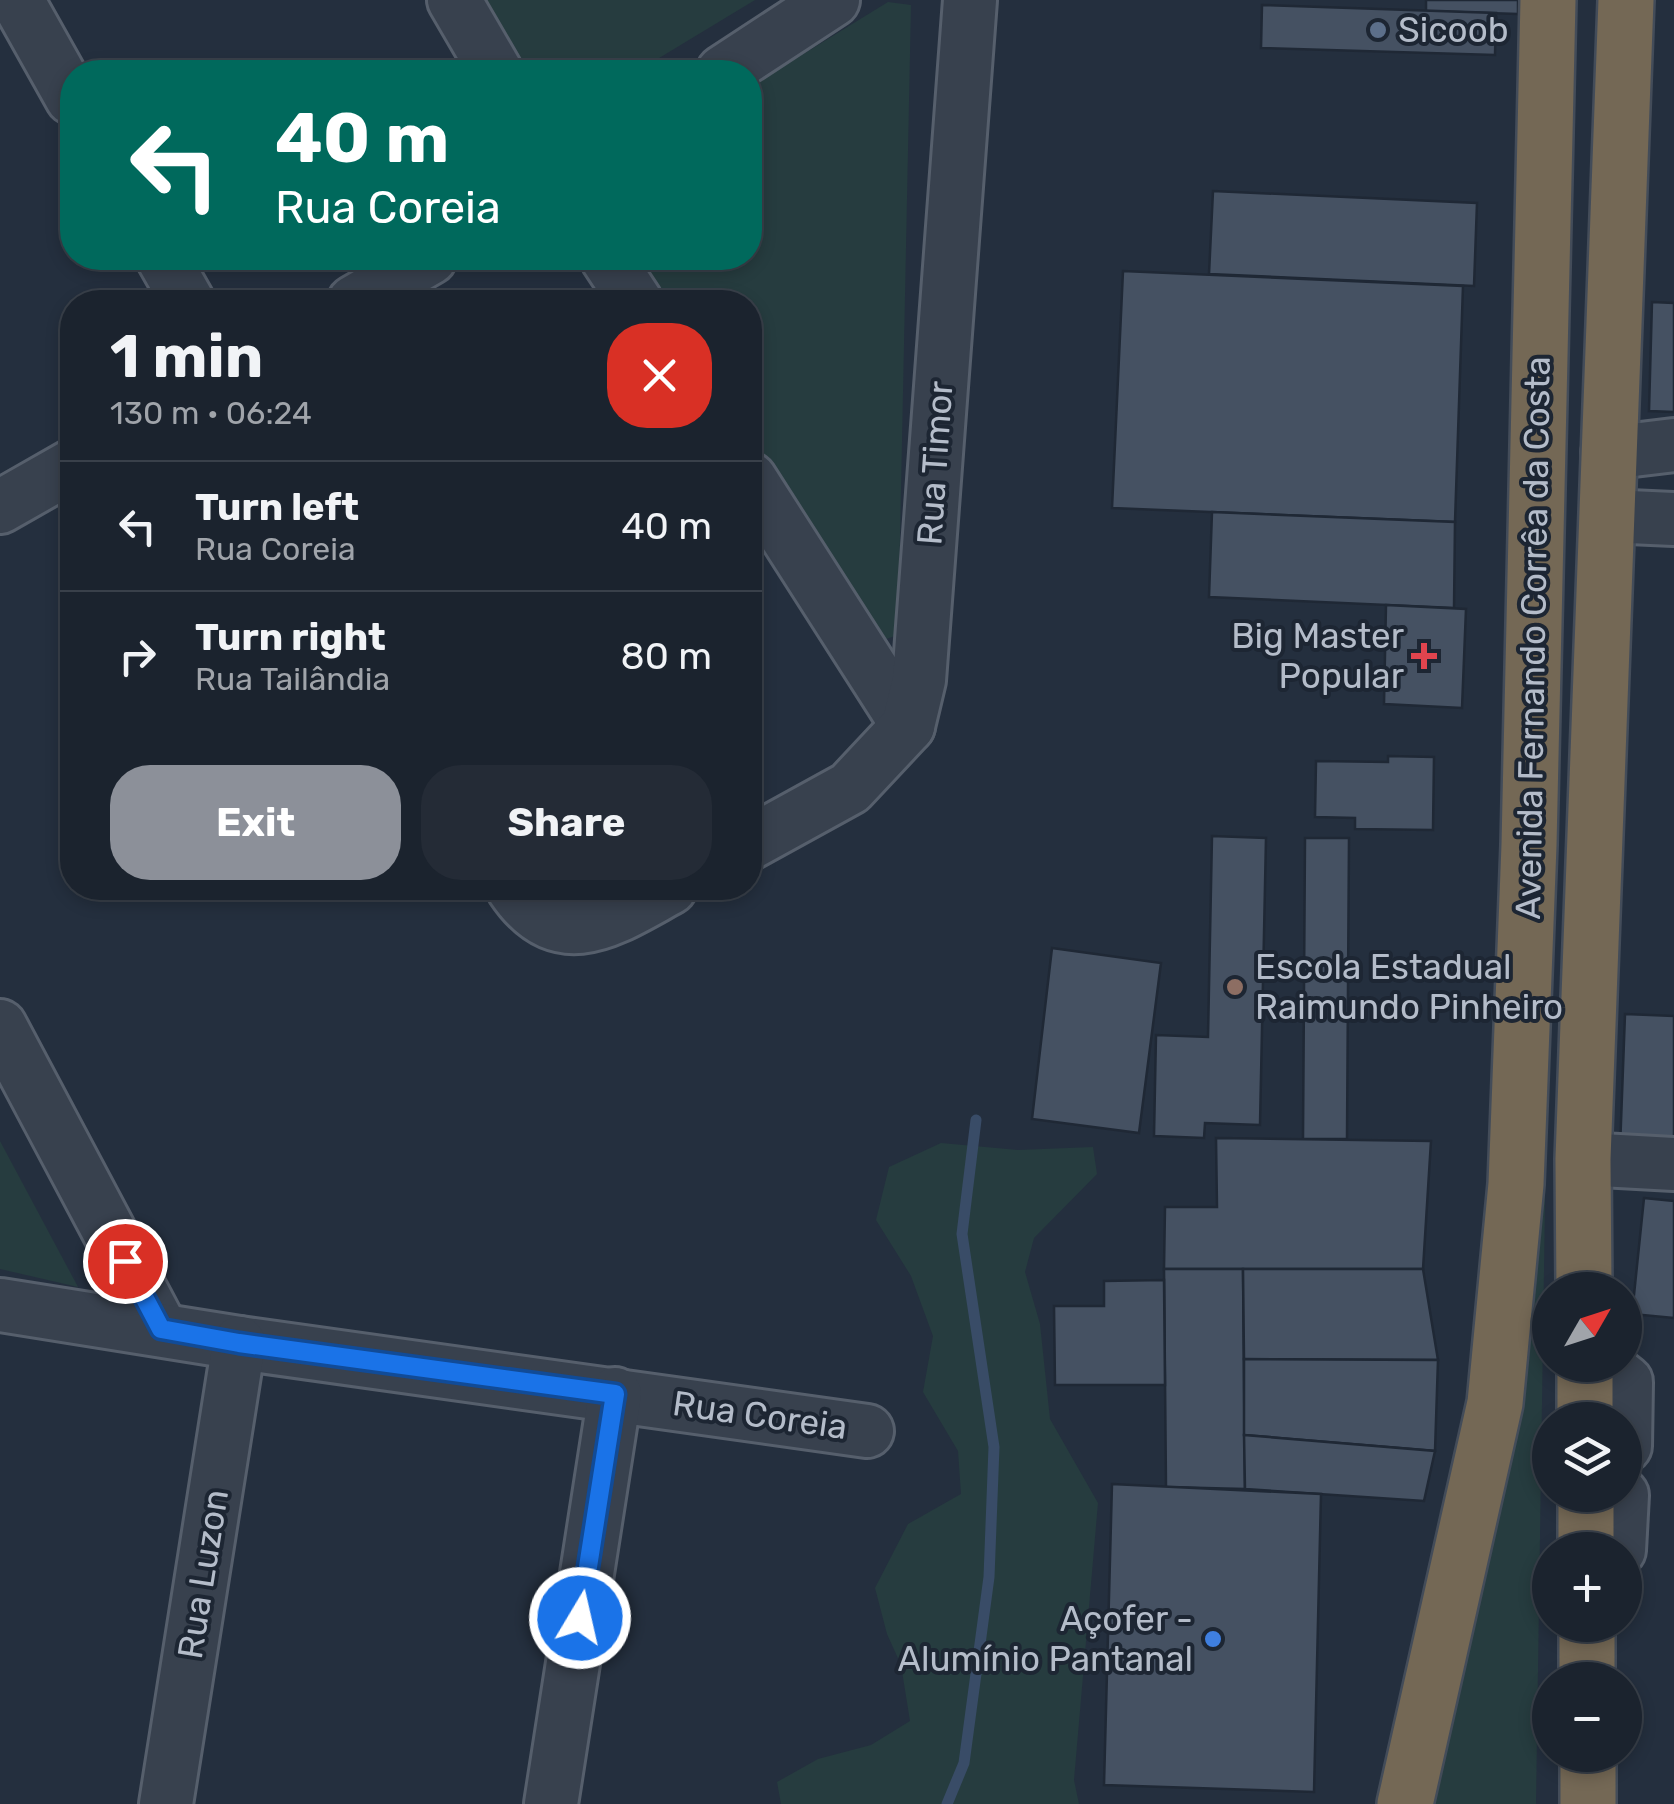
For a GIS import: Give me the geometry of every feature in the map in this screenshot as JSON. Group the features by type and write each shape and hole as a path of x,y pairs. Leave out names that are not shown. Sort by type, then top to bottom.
{"highway":[{"name":"Avenida Fernando Corrêa da Costa","path":"1405,1804 1495,1403 1516,1184 1529,830 1548,0"},
{"name":"Avenida Fernando Corrêa da Costa","path":"1584,1272 1583,1159 1626,0"},
{"path":"1588,1772 1588,1804"}],"street":[{"path":"18,0 60,76"},
{"path":"454,0 489,60"},
{"path":"741,60 832,0"},
{"name":"Rua Timor","path":"908,726 919,680 970,0"},
{"path":"375,290 409,270"},
{"path":"1608,453 1674,445"},
{"path":"0,507 60,473"},
{"path":"762,498 908,726 850,788 762,836"},
{"path":"1608,516 1674,519"},
{"path":"522,900 529,910 554,925 602,925 648,900"},
{"path":"0,1026 161,1329"},
{"path":"1583,1159 1674,1164"},
{"name":"Rua Coreia","path":"0,1305 239,1343 867,1431"},
{"name":"Rua Luzon","path":"166,1804 239,1343"},
{"path":"552,1804 615,1394"}],"green space":[{"path":"475,0 755,0 656,60 509,60"},
{"path":"888,2 911,5 898,635 883,640 762,459 762,290 650,290 636,270 762,270 762,80"},
{"path":"1533,1137 1546,1137 1544,1272 1532,1272 1532,1382 1542,1382 1542,1402 1532,1402 1532,1512 1540,1512 1540,1532 1532,1532 1532,1642 1538,1642 1538,1662 1532,1662 1532,1772 1536,1772 1536,1804 1426,1804"},
{"path":"0,1141 78,1287 0,1269"},
{"path":"941,1143 1018,1150 1093,1147 1097,1174 1034,1238 1025,1272 1040,1324 1050,1419 1098,1503 1074,1780 1079,1804 781,1804 777,1782 818,1759 871,1745 910,1721 901,1665 887,1634 875,1588 908,1524 961,1494 958,1451 923,1392 933,1336 911,1276 876,1220 889,1167"}],"building":[{"path":"1426,0 1518,0 1518,14 1426,11"},
{"name":"Sicoob","path":"1262,5 1496,13 1495,55 1261,48"},
{"path":"1213,191 1477,203 1474,286 1209,274"},
{"path":"1123,271 1463,286 1455,522 1112,508"},
{"path":"1652,302 1674,303 1674,412 1649,411"},
{"path":"1212,512 1455,522 1454,608 1209,597"},
{"name":"Big Master Popular","path":"1386,605 1466,609 1462,708 1384,704"},
{"path":"1388,756 1434,757 1433,830 1355,829 1355,818 1315,817 1316,761 1388,762"},
{"path":"1212,836 1266,838 1260,1125 1205,1123 1204,1138 1154,1136 1156,1035 1208,1037"},
{"path":"1305,838 1349,838 1347,1139 1303,1139"},
{"path":"1052,948 1161,963 1139,1133 1032,1119"},
{"path":"1625,1014 1674,1016 1674,1151 1620,1149"},
{"path":"1216,1138 1431,1141 1423,1269 1164,1269 1165,1207 1217,1207"},
{"path":"1644,1198 1674,1201 1674,1318 1642,1315 1642,1272 1636,1272"},
{"path":"1164,1269 1243,1269 1245,1489 1166,1487"},
{"path":"1243,1269 1423,1269 1438,1360 1244,1359"},
{"path":"1164,1280 1165,1385 1055,1385 1054,1306 1104,1306 1104,1281"},
{"path":"1244,1359 1438,1360 1435,1451 1244,1435"},
{"path":"1244,1435 1435,1451 1424,1501 1245,1489"},
{"name":"Açofer - Alumínio Pantanal","path":"1112,1484 1321,1494 1314,1792 1104,1785"}],"waterway":[{"path":"947,1804 964,1763 989,1577 994,1447 962,1234 976,1120"}],"place":[{"name":"Sicoob","path":"1378,30"},
{"name":"Big Master Popular","path":"1424,656"},
{"name":"Escola Estadual Raimundo Pinheiro","path":"1235,987"},
{"name":"Açofer - Alumínio Pantanal","path":"1213,1639"}],"route":[{"path":"125,1261 161,1329 615,1394 580,1618"}]}
